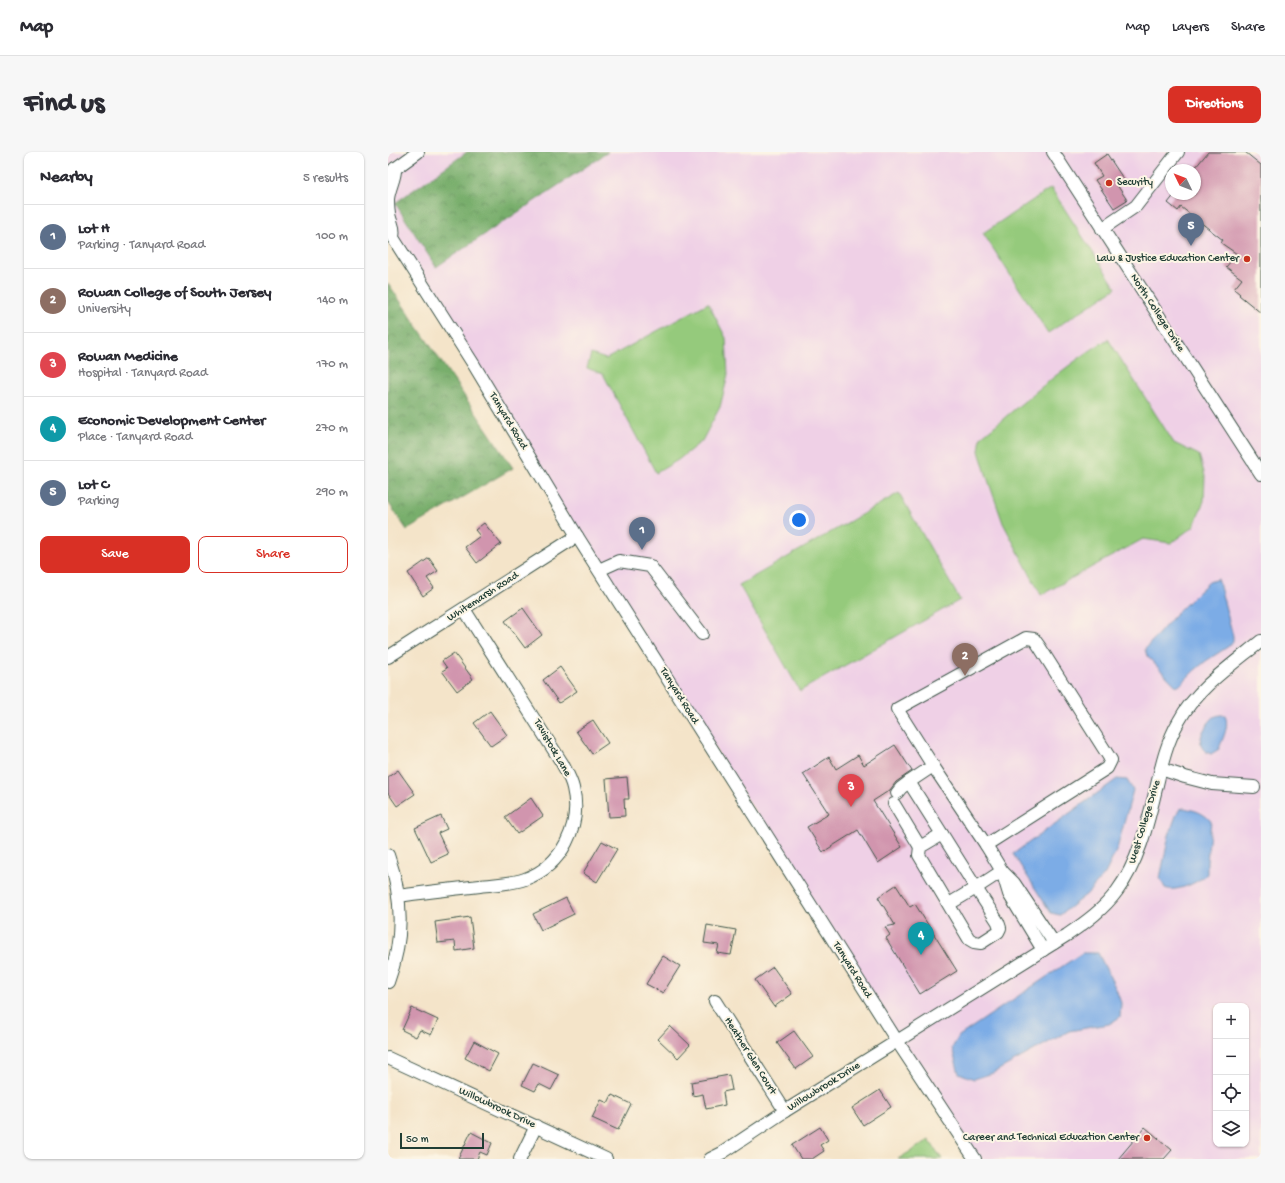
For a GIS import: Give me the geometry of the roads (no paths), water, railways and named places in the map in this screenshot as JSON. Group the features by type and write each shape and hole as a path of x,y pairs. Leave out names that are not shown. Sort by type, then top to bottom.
{"street":[{"path":"391,234 394,230 388,202 390,187 396,173 390,169 418,152"},
{"name":"North College Drive","path":"1053,152 1261,474"},
{"path":"1102,229 1136,206 1178,152"},
{"name":"Tanyard Road","path":"391,234 474,365 577,536 898,1041 975,1159"},
{"name":"Whitemarsh Road","path":"388,657 577,536"},
{"path":"599,570 619,560 650,566 702,634"},
{"name":"Tavistock Lane","path":"398,896 526,878 544,868 554,859 562,849 573,827 575,817 572,783 564,766 464,609"},
{"path":"986,845 1107,768 1111,760 1034,639 1026,638 897,709 1002,871 1014,883 1054,942"},
{"name":"West College Drive","path":"898,1041 1082,925 1117,891 1125,879 1138,850 1150,814 1170,738 1186,707 1211,683 1261,641"},
{"path":"909,782 998,922 1000,928 998,932 981,943 974,942 969,939 919,855 920,847 895,798 901,788 909,782 933,766"},
{"path":"1161,769 1212,784 1254,787"},
{"path":"920,847 942,834"},
{"path":"388,855 392,865 398,896 400,922 396,958 388,982"},
{"path":"949,904 1002,871"},
{"path":"1002,871 1009,894 1043,950"},
{"name":"Heather Glen Court","path":"715,1000 786,1111"},
{"name":"Willowbrook Drive","path":"710,1159 722,1153 898,1041"},
{"name":"Willowbrook Drive","path":"388,1058 606,1159"},
{"path":"520,1159 536,1126"}],"water":[{"path":"1218,579 1233,641 1229,646 1195,670 1179,686 1175,685 1147,656 1145,649 1195,595 1209,582"},
{"path":"1225,715 1227,724 1225,733 1219,749 1211,754 1202,748 1202,734 1212,719 1216,716"},
{"path":"1117,779 1127,780 1133,790 1117,849 1105,874 1087,894 1060,915 1051,913 1013,854"},
{"path":"1184,808 1199,812 1211,821 1207,874 1199,880 1181,888 1165,888 1160,878 1169,835 1177,813 1180,809"},
{"path":"1082,953 1098,953 1116,989 1121,1003 1120,1017 1109,1024 1069,1031 993,1073 974,1079 959,1073 952,1048 959,1036"}],"place":[{"name":"Security","path":"1109,183"},
{"name":"Lot C","path":"1191,246"},
{"name":"Law & Justice Education Center","path":"1247,259"},
{"name":"Lot H","path":"642,550"},
{"name":"Rowan College of South Jersey","path":"965,676"},
{"name":"Rowan Medicine","path":"851,807"},
{"name":"Economic Development Center","path":"921,955"},
{"name":"Career and Technical Education Center","path":"1147,1138"}]}
